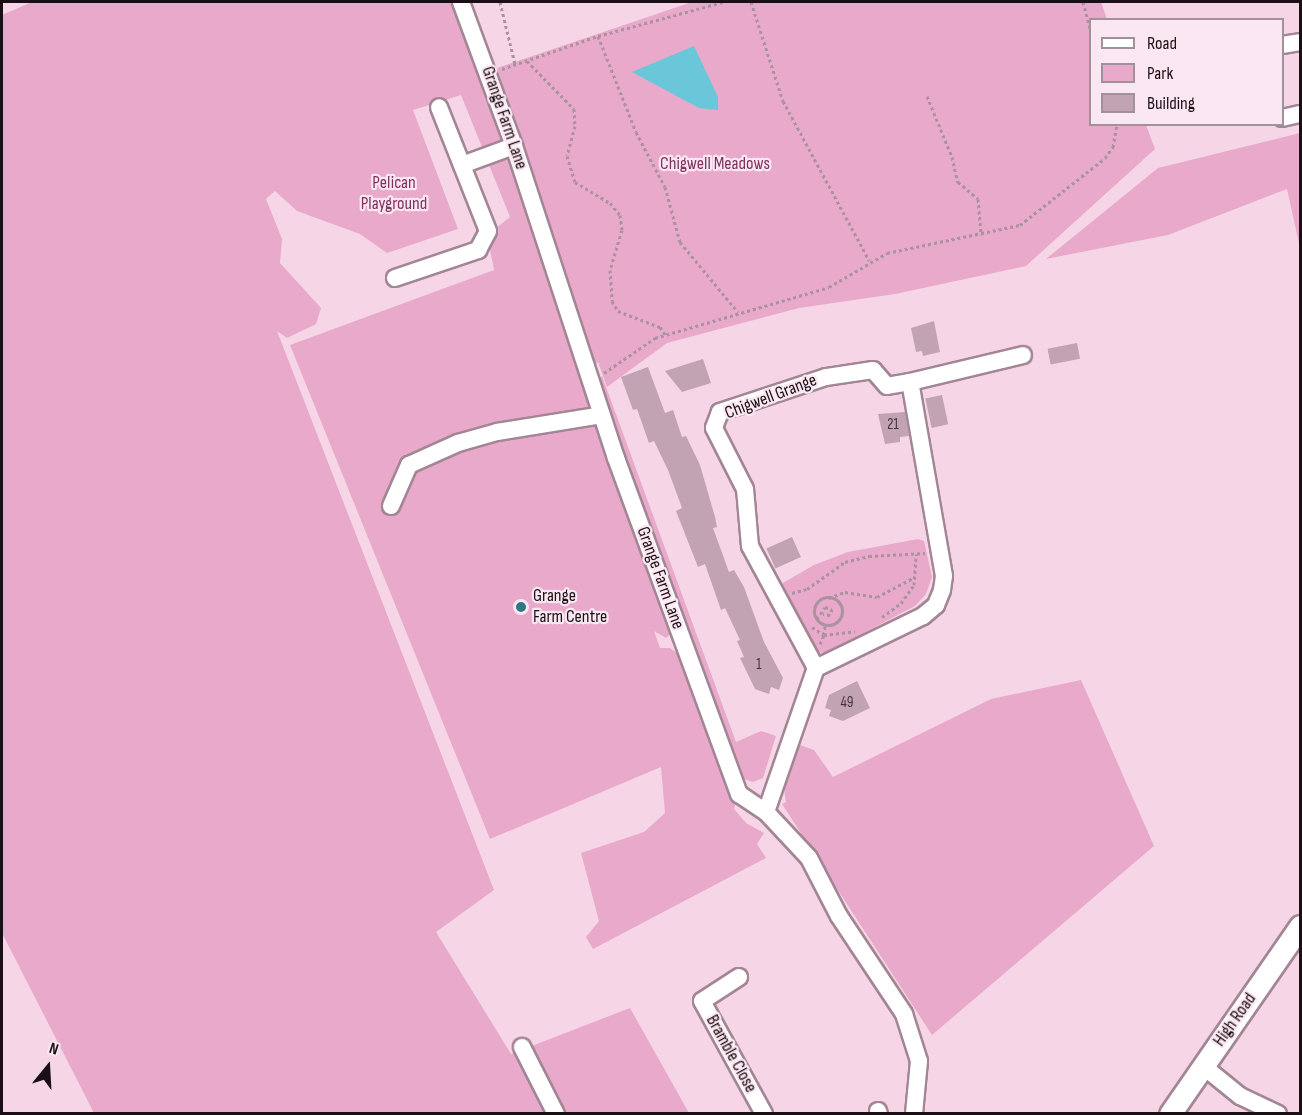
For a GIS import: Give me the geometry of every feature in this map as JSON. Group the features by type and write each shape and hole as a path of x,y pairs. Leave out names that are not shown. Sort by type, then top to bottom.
{"main road":[{"name":"High Road","path":"1170,1113 1300,927"}],"street":[{"name":"Grange Farm Lane","path":"462,2 514,146 602,415 739,794 766,812 809,858 839,916 904,1014 918,1061 914,1113"},
{"path":"1284,45 1300,42"},
{"path":"394,278 478,250 488,231 439,107"},
{"path":"1284,118 1300,114"},
{"path":"462,165 514,146"},
{"name":"Chigwell Grange","path":"816,660 784,595 750,546 745,489 714,428 720,412 826,377 873,370 887,386 1023,356"},
{"path":"766,812 816,660 923,616 936,605 944,576 910,382"},
{"path":"391,506 409,465 458,443 497,432 602,415"},
{"name":"Bramble Close","path":"739,977 702,1001 764,1113"},
{"path":"522,1047 556,1113"},
{"path":"1203,1066 1240,1096 1278,1113"}],"path":[{"path":"500,2 515,64"},
{"path":"489,73 598,36 723,2"},
{"path":"751,2 783,101 869,260"},
{"path":"1083,2 1089,24"},
{"path":"598,36 636,132 665,187 680,242 738,312"},
{"path":"527,61 574,109 575,126 567,156 575,182 610,203 620,215 622,230 610,270 612,301 618,310 660,327 666,334"},
{"path":"927,96 952,157 958,182 978,199 981,235"},
{"path":"592,382 625,356 666,334 829,287 869,260 1020,225 1064,193 1113,147 1116,126"},
{"path":"784,595 807,589 845,562 869,556 916,554 939,550"},
{"path":"873,622 901,603 916,577 916,554"},
{"path":"829,598 840,604 842,613 834,624 826,625 817,619 815,607 820,600 829,598 831,594 845,592 877,597 916,577"},
{"path":"784,595 795,599"},
{"path":"820,600 825,607 832,609"},
{"path":"834,624 830,615 832,609 840,604"},
{"path":"817,619 823,614 825,607"},
{"path":"823,614 830,615"},
{"path":"806,618 824,635"},
{"path":"816,660 826,625"},
{"path":"824,635 858,630"}],"green space":[{"name":"Pelican Playground","path":"32,2 458,2 674,630 666,638 654,631 660,648 670,648 687,661 737,798 734,809 746,823 764,833 757,844 766,858 593,949 586,937 599,921 581,853 644,832 665,813 661,767 490,839 290,345 494,270 489,244 494,230 510,217 461,95 413,110 458,229 387,253 360,234 297,211 275,191 266,199 282,239 280,263 321,308 316,324 287,338 277,331 494,890 436,932 511,1054 630,1008 689,1113 94,1113 2,933 2,15"},
{"name":"Chigwell Meadows","path":"692,2 1101,2 1107,18 1089,18 1089,126 1146,126 1155,149 1026,266 895,294 799,308 667,343 607,387 598,362 592,369 494,69"},
{"path":"1300,133 1300,248 1287,189 1168,235 1046,259 1158,168"},
{"path":"602,376 736,742 761,731 776,736 763,778 753,782 744,779 733,769 724,748 732,744 723,747 594,383"},
{"path":"918,539 924,541 932,577 926,594 915,606 825,653 813,651 776,587 814,565 848,552"},
{"path":"1081,680 1154,846 932,1035 782,804 786,802 784,789 800,745 814,750 833,777 991,699"}],"water":[{"path":"694,46 718,97 718,110 699,108 632,72"}],"building":[{"path":"934,321 940,352 923,356 922,351 916,352 911,328"},
{"path":"1077,343 1080,359 1051,364 1048,349"},
{"path":"703,359 711,383 682,392 665,371"},
{"path":"648,367 665,413 673,410 682,437 686,436 700,465 715,517 717,527 713,528 729,572 734,570 744,587 764,642 783,678 779,690 771,687 769,694 755,689 740,658 744,657 737,641 740,640 725,608 721,610 705,564 698,567 676,511 682,508 668,470 654,441 649,443 637,409 633,410 621,377"},
{"path":"942,395 948,424 932,428 925,399"},
{"path":"905,412 909,436 900,437 900,442 885,444 878,414"},
{"path":"792,537 801,557 775,568 766,548"},
{"path":"857,681 870,708 843,721 829,716 831,710 825,708 829,695"}],"place":[{"name":"Grange Farm Centre","path":"521,607"}]}
